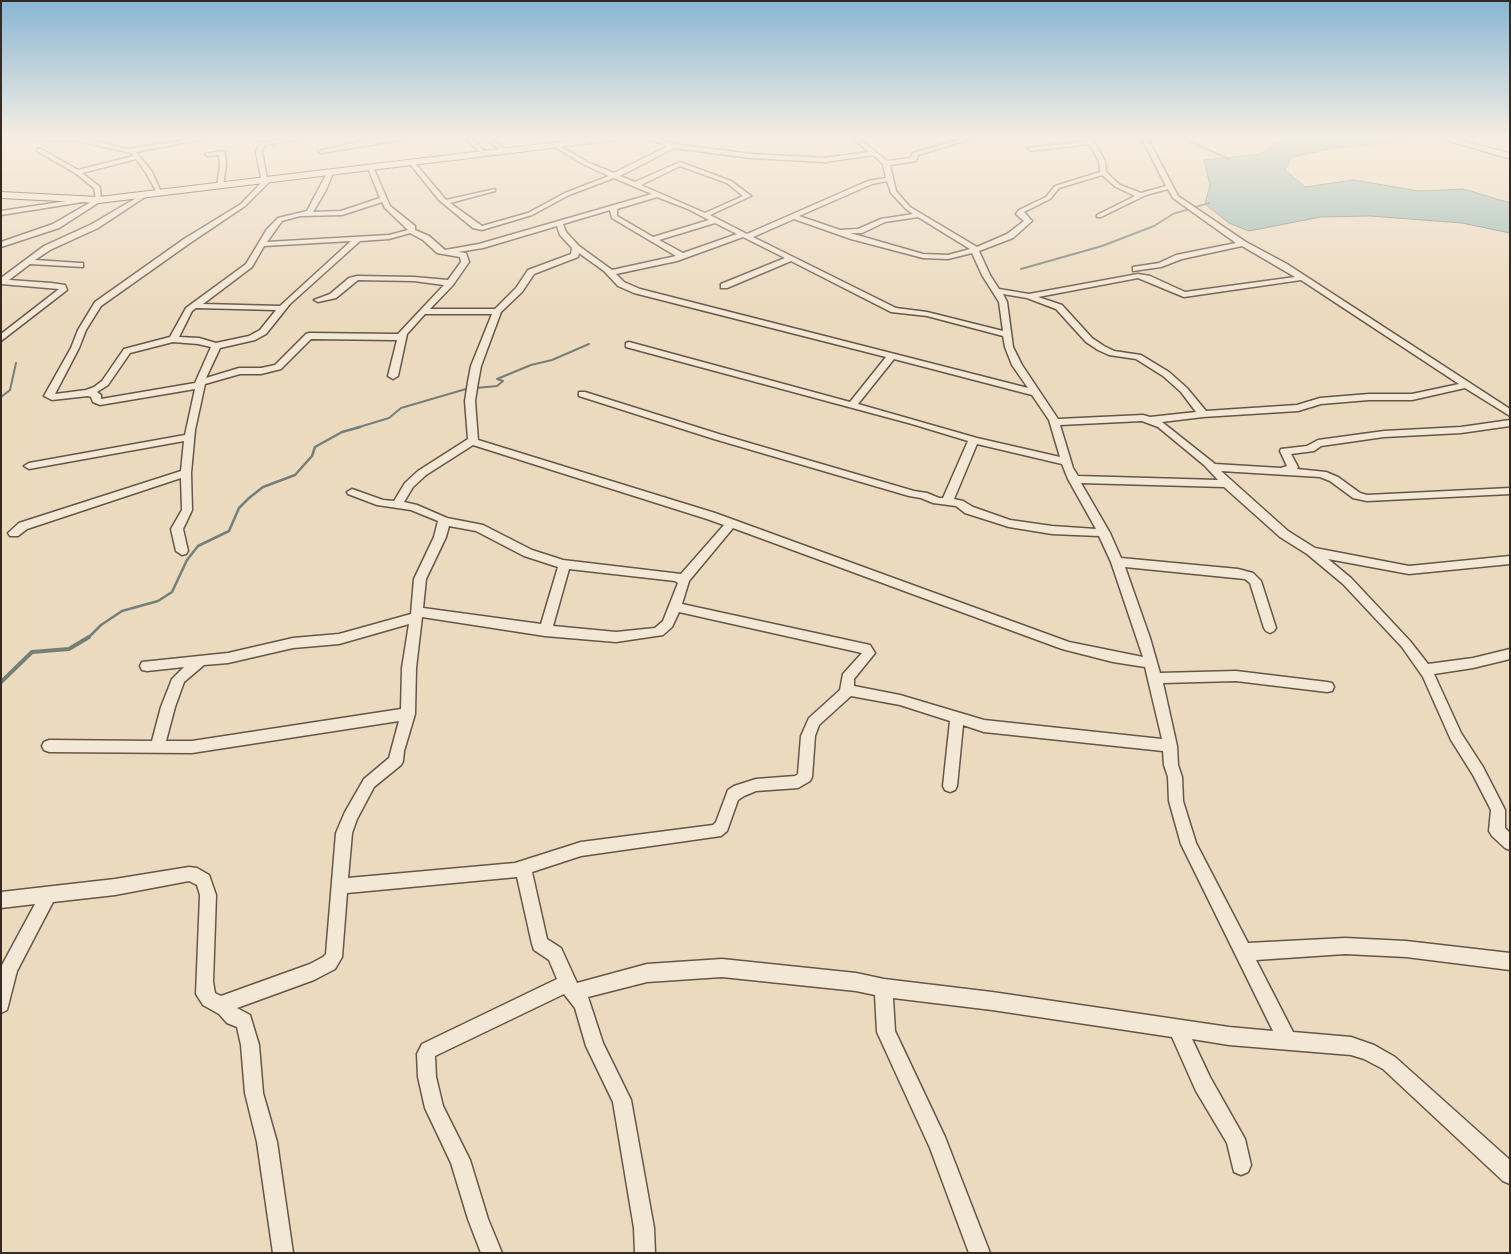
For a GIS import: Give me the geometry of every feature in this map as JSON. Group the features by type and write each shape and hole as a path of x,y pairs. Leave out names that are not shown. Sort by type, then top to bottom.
{"main road":[{"path":"23,196 99,200 140,196"}],"street":[{"path":"1,245 56,226 87,209 99,200 98,196"},
{"path":"1,282 54,244 95,226 144,196"},
{"path":"252,196 243,205 187,241 98,304 85,324 75,348 49,396 52,398 97,390 105,383 127,351 173,339 199,341 216,346 258,335 281,308 358,239"},
{"path":"173,339 185,316 195,306 249,265 271,229 282,218 308,213 320,196"},
{"path":"383,196 387,207 412,228 411,231"},
{"path":"440,196 476,226 486,227 530,214 564,196"},
{"path":"445,202 471,196"},
{"path":"445,252 480,246 654,196"},
{"path":"662,196 894,310 927,314 1006,334"},
{"path":"705,215 748,196"},
{"path":"610,273 682,256 744,236 839,196"},
{"path":"896,196 919,215 970,244 1002,302 1009,347 1017,365 1054,422 1072,479 1104,533 1117,562 1155,678 1170,746 1171,765 1175,777 1176,801 1188,844 1288,1041"},
{"path":"793,216 854,238 933,258 975,250 1010,236 1028,221 1019,214 1021,211 1050,196"},
{"path":"1099,216 1139,196"},
{"path":"1174,196 1243,244 1301,278 1510,413"},
{"path":"300,215 342,213 384,199"},
{"path":"1,213 87,200"},
{"path":"613,208 614,217 682,256"},
{"path":"836,231 859,231 883,220 919,215"},
{"path":"653,240 715,221"},
{"path":"559,222 563,233 576,248 610,273 621,284 637,291 1036,393"},
{"path":"262,244 396,237 411,231 426,238 437,249 461,254 465,258 463,266 450,283 401,337 393,376"},
{"path":"1136,268 1161,265 1179,257 1243,244"},
{"path":"397,505 409,485 422,473 472,441 474,436 470,400 476,366 497,311 519,290 531,272 575,255 576,248"},
{"path":"724,286 790,259"},
{"path":"27,262 80,265"},
{"path":"1029,296 1138,276 1184,295 1301,278"},
{"path":"318,300 332,296 357,278 414,279 450,283"},
{"path":"1,282 51,285 62,287 63,290 1,338"},
{"path":"996,291 1029,296 1059,307 1089,340 1112,353 1142,358 1184,390 1203,414"},
{"path":"195,306 281,308"},
{"path":"422,312 497,311"},
{"path":"88,393 96,395 96,400 100,402 200,384 239,371 261,371 278,367 309,336 401,337"},
{"path":"629,345 974,440 1066,462"},
{"path":"182,550 177,529 187,510 186,474 189,437 200,384 216,346"},
{"path":"852,405 892,356"},
{"path":"1152,420 1203,414 1298,408 1320,401 1369,397 1412,398 1467,385"},
{"path":"582,394 728,440 913,494 923,495 937,501 959,503 969,510 1009,524 1052,530 1104,533"},
{"path":"1054,422 1143,418 1161,424 1212,467 1228,484 1284,534 1311,551 1347,581 1406,644 1424,670 1456,736 1478,771 1498,810 1497,831 1510,843"},
{"path":"1283,471 1293,467 1285,452 1310,449 1318,443 1384,434 1461,430 1510,423"},
{"path":"29,466 189,437"},
{"path":"947,502 974,440"},
{"path":"472,441 564,468 612,486 732,522 1067,646 1151,664"},
{"path":"1212,467 1327,475 1356,496 1367,498 1510,491"},
{"path":"14,533 23,526 52,516 186,474"},
{"path":"1072,479 1228,484"},
{"path":"352,492 381,502 414,507 444,521 478,528 528,553 565,564 678,577 683,580"},
{"path":"220,1005 314,971 329,963 334,957 344,833 350,817 369,783 396,761 397,751 408,714 409,668 422,571 440,537 444,521"},
{"path":"147,666 253,654 293,643 338,639 417,615 545,631 616,637 659,632 668,624 684,583 683,580 707,554 732,522"},
{"path":"1311,551 1409,570 1510,560"},
{"path":"1117,562 1238,573 1249,576 1255,581 1270,628"},
{"path":"545,631 565,564"},
{"path":"675,607 865,648 869,653 848,678 846,686 848,690"},
{"path":"1424,670 1473,663 1510,654"},
{"path":"157,748 168,707 179,679 200,661"},
{"path":"1155,678 1236,676 1327,687"},
{"path":"848,690 900,700 984,726 1170,746"},
{"path":"339,886 515,870 581,849 716,831 722,826 733,795 739,791 756,785 798,782 805,777 808,736 814,722 848,690"},
{"path":"49,746 157,748 192,746 408,714"},
{"path":"950,786 957,718"},
{"path":"523,867 540,944 554,954 571,988 582,1003 595,1046 626,1111 644,1228 645,1253"},
{"path":"1,900 115,887 189,874 197,875 203,880 208,895 205,994 226,1008 233,1017 244,1022 250,1045 254,1094 267,1142 283,1253"},
{"path":"1,1004 9,969 48,895"},
{"path":"1244,952 1345,946 1406,949 1510,962"},
{"path":"492,1253 478,1219 460,1160 434,1108 428,1077 426,1054 428,1050 473,1030 546,992 647,973 722,968 856,982 884,988 992,1001 1229,1036 1351,1046 1389,1063 1510,1174"},
{"path":"884,988 884,1022 886,1032 938,1144 980,1253"},
{"path":"1178,1028 1203,1084 1235,1139 1241,1165"}],"water":[{"path":"1207,196 1485,196 1510,203 1510,233 1462,223 1370,216 1320,217 1249,231 1229,223 1205,204"}],"waterway":[{"path":"1021,269 1102,246 1154,226 1173,214 1209,203"},
{"path":"476,388 497,386 503,381 497,379 531,365 552,360 589,344"},
{"path":"1,397 10,390 16,363"},
{"path":"356,428 389,418 401,408 466,389"},
{"path":"89,637 101,625 122,611 158,601 172,592 187,560 198,546 229,531 239,508 249,498 263,487 295,475 312,456 315,447 342,432 360,427"},
{"path":"1,682 32,652 69,649 89,637"}]}
